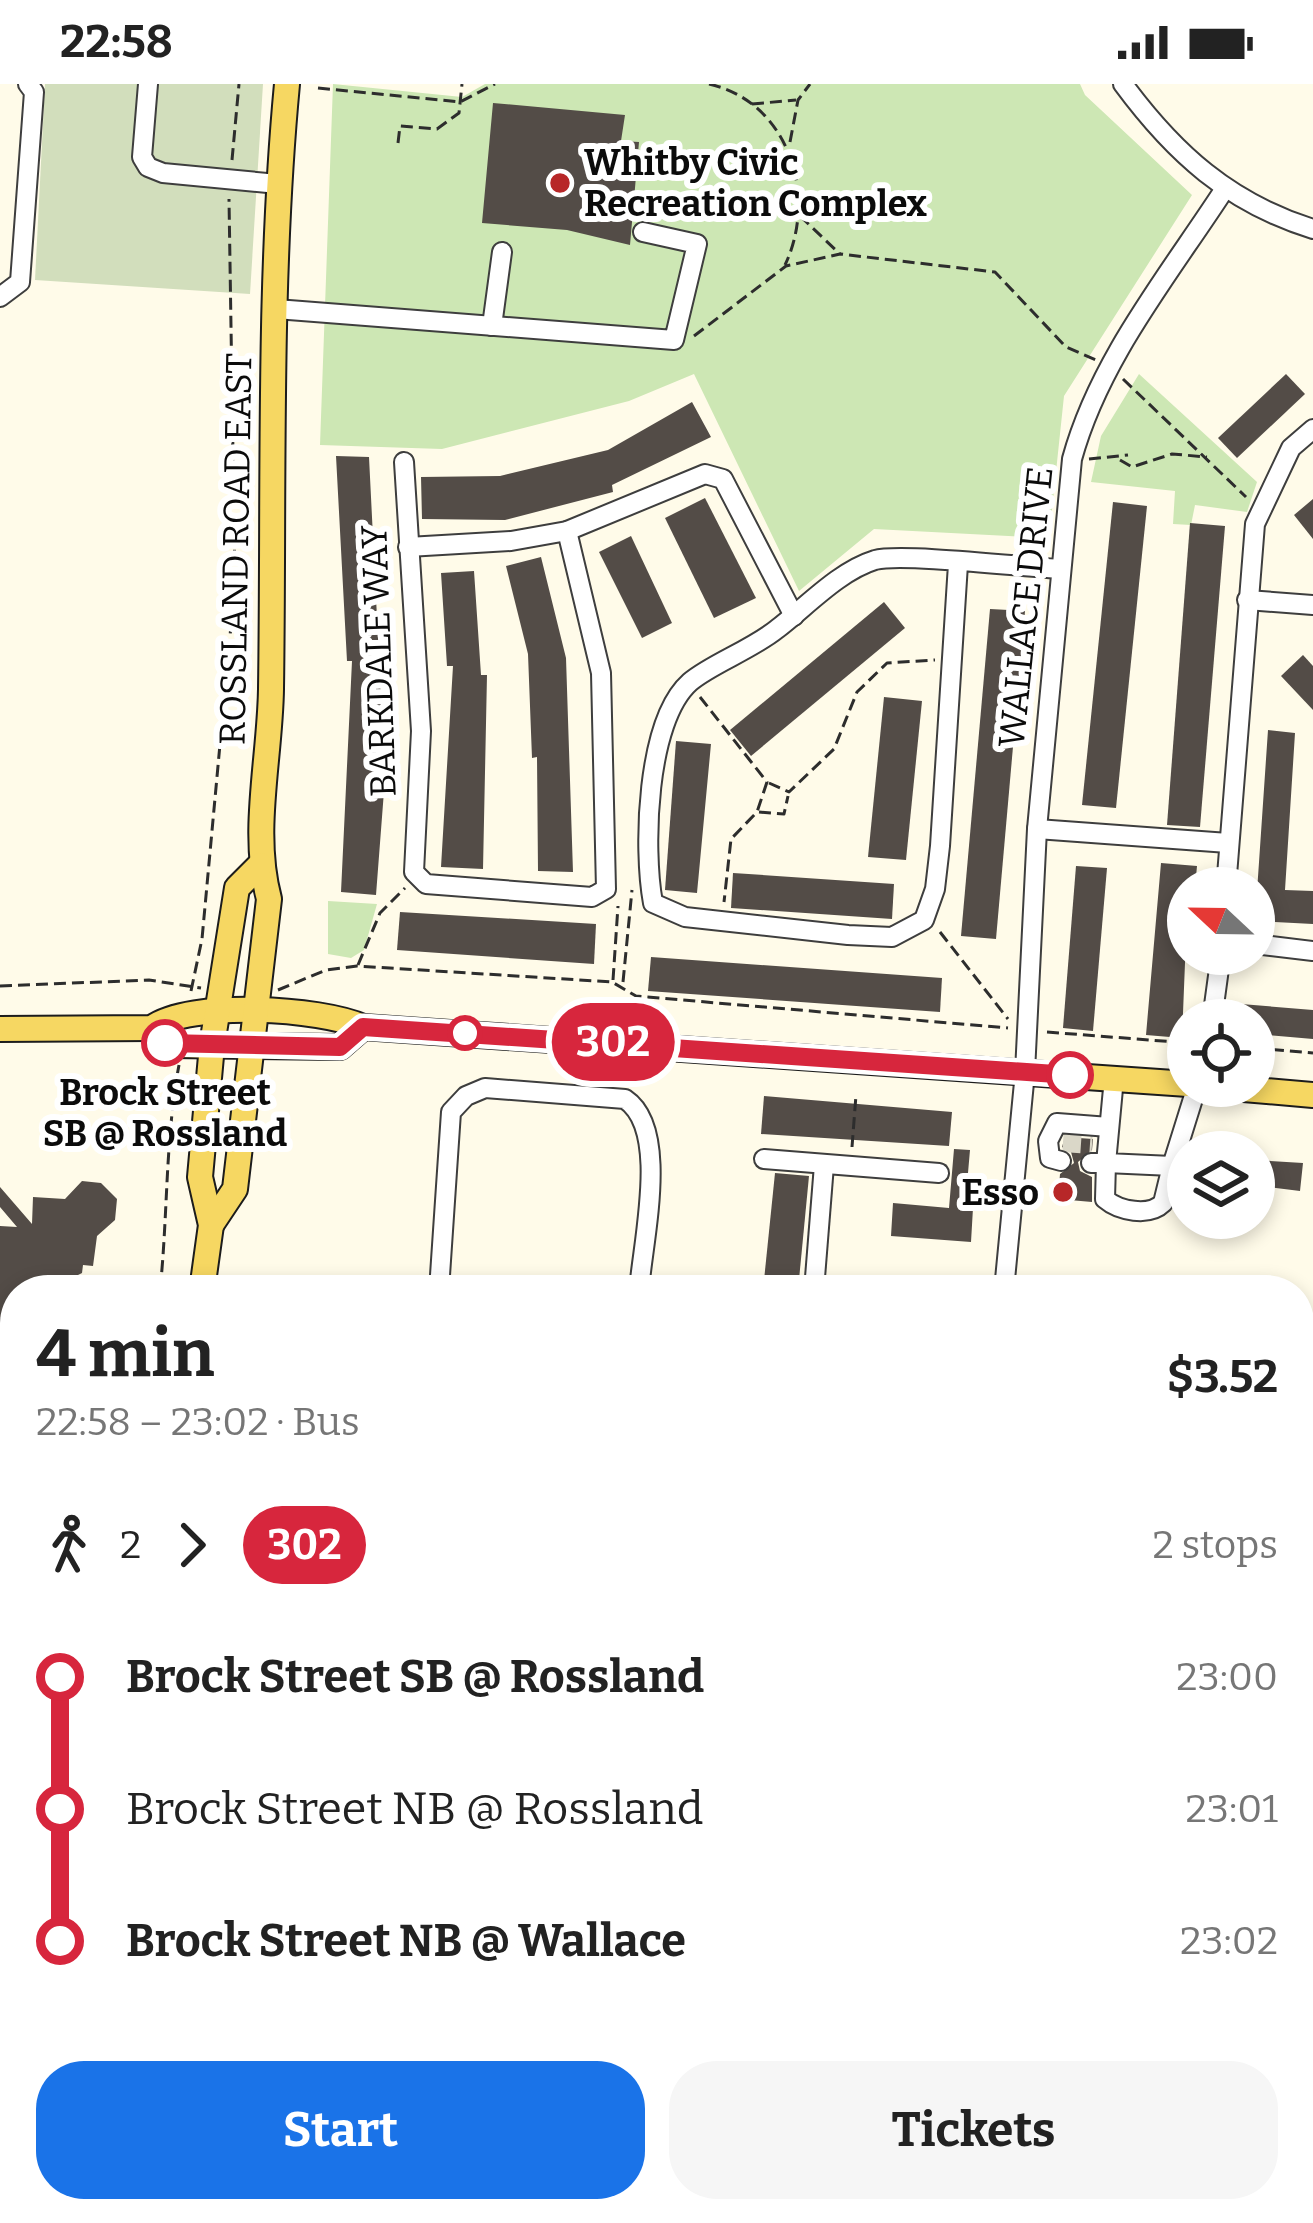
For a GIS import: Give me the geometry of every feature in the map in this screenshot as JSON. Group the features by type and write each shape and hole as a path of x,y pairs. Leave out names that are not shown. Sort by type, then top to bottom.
{"main road":[{"name":"ROSSLAND ROAD EAST","path":"211,1225 235,1189 269,899 260,865 271,701 278,184 287,84"},
{"path":"204,1275 211,1225 200,1177 212,1045 237,888 260,865"},
{"path":"0,1029 152,1028 170,1015 219,1000 338,1016 363,1027 1167,1082"},
{"path":"152,1028 165,1043 253,1048 340,1047 363,1027"},
{"path":"1275,1092 1313,1095"}],"street":[{"path":"0,297 20,282 34,92 28,84"},
{"path":"148,84 142,157 148,167 278,184"},
{"path":"1123,84 1161,135 1223,190 1313,229"},
{"name":"WALLACE DRIVE","path":"1005,1275 1025,1072 1036,829 1072,459 1085,411 1110,366 1223,190"},
{"path":"276,309 674,340 698,244 643,232"},
{"path":"492,326 502,252"},
{"path":"1227,867 1247,600 1259,511 1291,448 1313,429"},
{"name":"BARKDALE WAY","path":"404,462 421,731 414,872 420,878"},
{"path":"408,547 512,541 567,531 705,474 724,478 794,616"},
{"path":"420,878 426,884 592,897 606,889 601,673 567,531"},
{"path":"958,564 940,846 924,920 892,937 721,922 686,917 652,903 646,867 665,719 690,682 747,654 877,559 1060,569"},
{"path":"1247,600 1313,605"},
{"path":"1036,829 1228,843"},
{"path":"1275,946 1313,951"},
{"path":"1114,1078 1101,1149 1105,1199 1114,1207 1146,1211 1162,1202 1167,1184"},
{"path":"440,1275 451,1112 466,1096 485,1088 625,1099 642,1110 652,1138 640,1275"},
{"path":"1017,1140 1057,1148 1057,1123 1101,1149 1167,1165"},
{"path":"764,1159 939,1173"},
{"path":"815,1275 824,1165"}],"path":[{"path":"185,1014 202,939 235,583 230,179 239,84"},
{"path":"398,143 400,126 437,129 459,113 462,84"},
{"path":"318,88 460,102 495,84"},
{"path":"709,84 751,104 789,144"},
{"path":"784,268 800,215 789,144 798,100 811,84"},
{"path":"751,104 798,100"},
{"path":"800,215 816,236 841,254"},
{"path":"674,340 689,340 784,268 841,254 995,272 1005,277 1037,321 1066,346 1110,366 1259,511"},
{"path":"1072,459 1120,460 1132,467 1172,454 1209,458"},
{"path":"1120,460 1128,455"},
{"path":"757,812 784,814 789,792 834,749 857,692 887,663 910,658 952,662"},
{"path":"690,682 767,782 789,792"},
{"path":"721,922 731,839 757,812 767,782"},
{"path":"623,984 632,886 646,867"},
{"path":"357,966 389,901 420,878"},
{"path":"606,889 618,905 613,982"},
{"path":"258,1003 326,970 357,966 613,982 636,996 1012,1029 942,933 924,920"},
{"path":"363,926 374,929"},
{"path":"0,986 149,980 192,988 219,1000"},
{"path":"1027,1030 1167,1041"},
{"path":"162,1275 170,1200 169,1124 182,1046"},
{"path":"1275,1050 1313,1053"},
{"path":"851,1166 856,1095"}],"green space":[{"path":"45,84 263,84 250,294 35,280"},
{"path":"333,84 462,97 485,84 1080,84 1085,95 1192,195 1064,396 1049,538 874,529 799,591 694,374 629,401 442,449 320,445"},
{"path":"1139,374 1257,482 1247,512 1195,505 1191,525 1173,524 1175,491 1091,482 1101,436"},
{"path":"328,901 377,904 364,950 351,958 328,954"}],"building":[{"name":"Whitby Civic Recreation Complex","path":"493,103 625,115 621,141 639,142 630,245 567,230 482,223"},
{"path":"1286,374 1305,394 1237,458 1218,438"},
{"path":"692,402 711,437 612,485 613,492 505,520 422,519 421,477 500,476 608,450"},
{"path":"336,456 369,457 385,778 376,895 341,892 352,661 347,661"},
{"path":"705,498 756,598 714,618 665,518"},
{"path":"1313,499 1313,539 1294,515"},
{"path":"1113,502 1147,506 1116,808 1082,805"},
{"path":"1190,523 1225,526 1200,827 1167,825"},
{"path":"631,536 672,623 642,638 599,552"},
{"path":"541,557 566,658 573,872 538,871 537,757 532,758 528,654 506,566"},
{"path":"474,571 481,675 487,675 483,869 441,867 453,666 447,666 441,573"},
{"path":"884,602 905,628 751,756 730,730"},
{"path":"990,609 1025,611 996,939 961,936"},
{"path":"1303,655 1313,666 1313,710 1281,676"},
{"path":"884,697 922,701 906,860 868,857"},
{"path":"1268,730 1295,733 1285,890 1313,891 1313,924 1275,922 1275,867 1259,867"},
{"path":"676,741 711,744 697,893 665,890"},
{"path":"1161,863 1197,866 1167,867 1167,975 1185,975 1184,999 1167,999 1167,1037 1146,1035"},
{"path":"1076,866 1107,868 1093,1031 1063,1028"},
{"path":"733,873 894,884 892,919 731,908"},
{"path":"400,912 596,924 594,964 397,950"},
{"path":"651,957 942,978 940,1012 648,991"},
{"path":"1275,1007 1313,1010 1313,1039 1275,1036"},
{"path":"764,1096 952,1112 949,1146 761,1134"},
{"path":"1065,1137 1093,1139 1092,1150 1078,1162 1080,1171 1092,1177 1092,1202 1058,1199 1060,1174 1074,1163 1071,1152 1062,1147"},
{"path":"954,1149 970,1150 965,1207 973,1208 971,1242 891,1236 893,1203 949,1208"},
{"path":"1275,1161 1303,1163 1300,1191 1275,1188"},
{"path":"775,1173 809,1176 799,1275 765,1275"},
{"path":"82,1181 101,1183 117,1199 115,1220 97,1236 93,1266 83,1265 78,1275 0,1275 0,1226 17,1227 0,1207 0,1187 32,1224 33,1197 65,1199"}],"tunnel":[{"path":"1063,1143 1092,1145"}],"bus line":[{"name":"302","path":"165,1043 340,1047 363,1027 1070,1075"}],"place":[{"name":"Whitby Civic Recreation Complex","path":"560,183"},
{"name":"Brock Street SB @ Rossland","path":"165,1043"},
{"name":"Esso","path":"1063,1192"}]}
